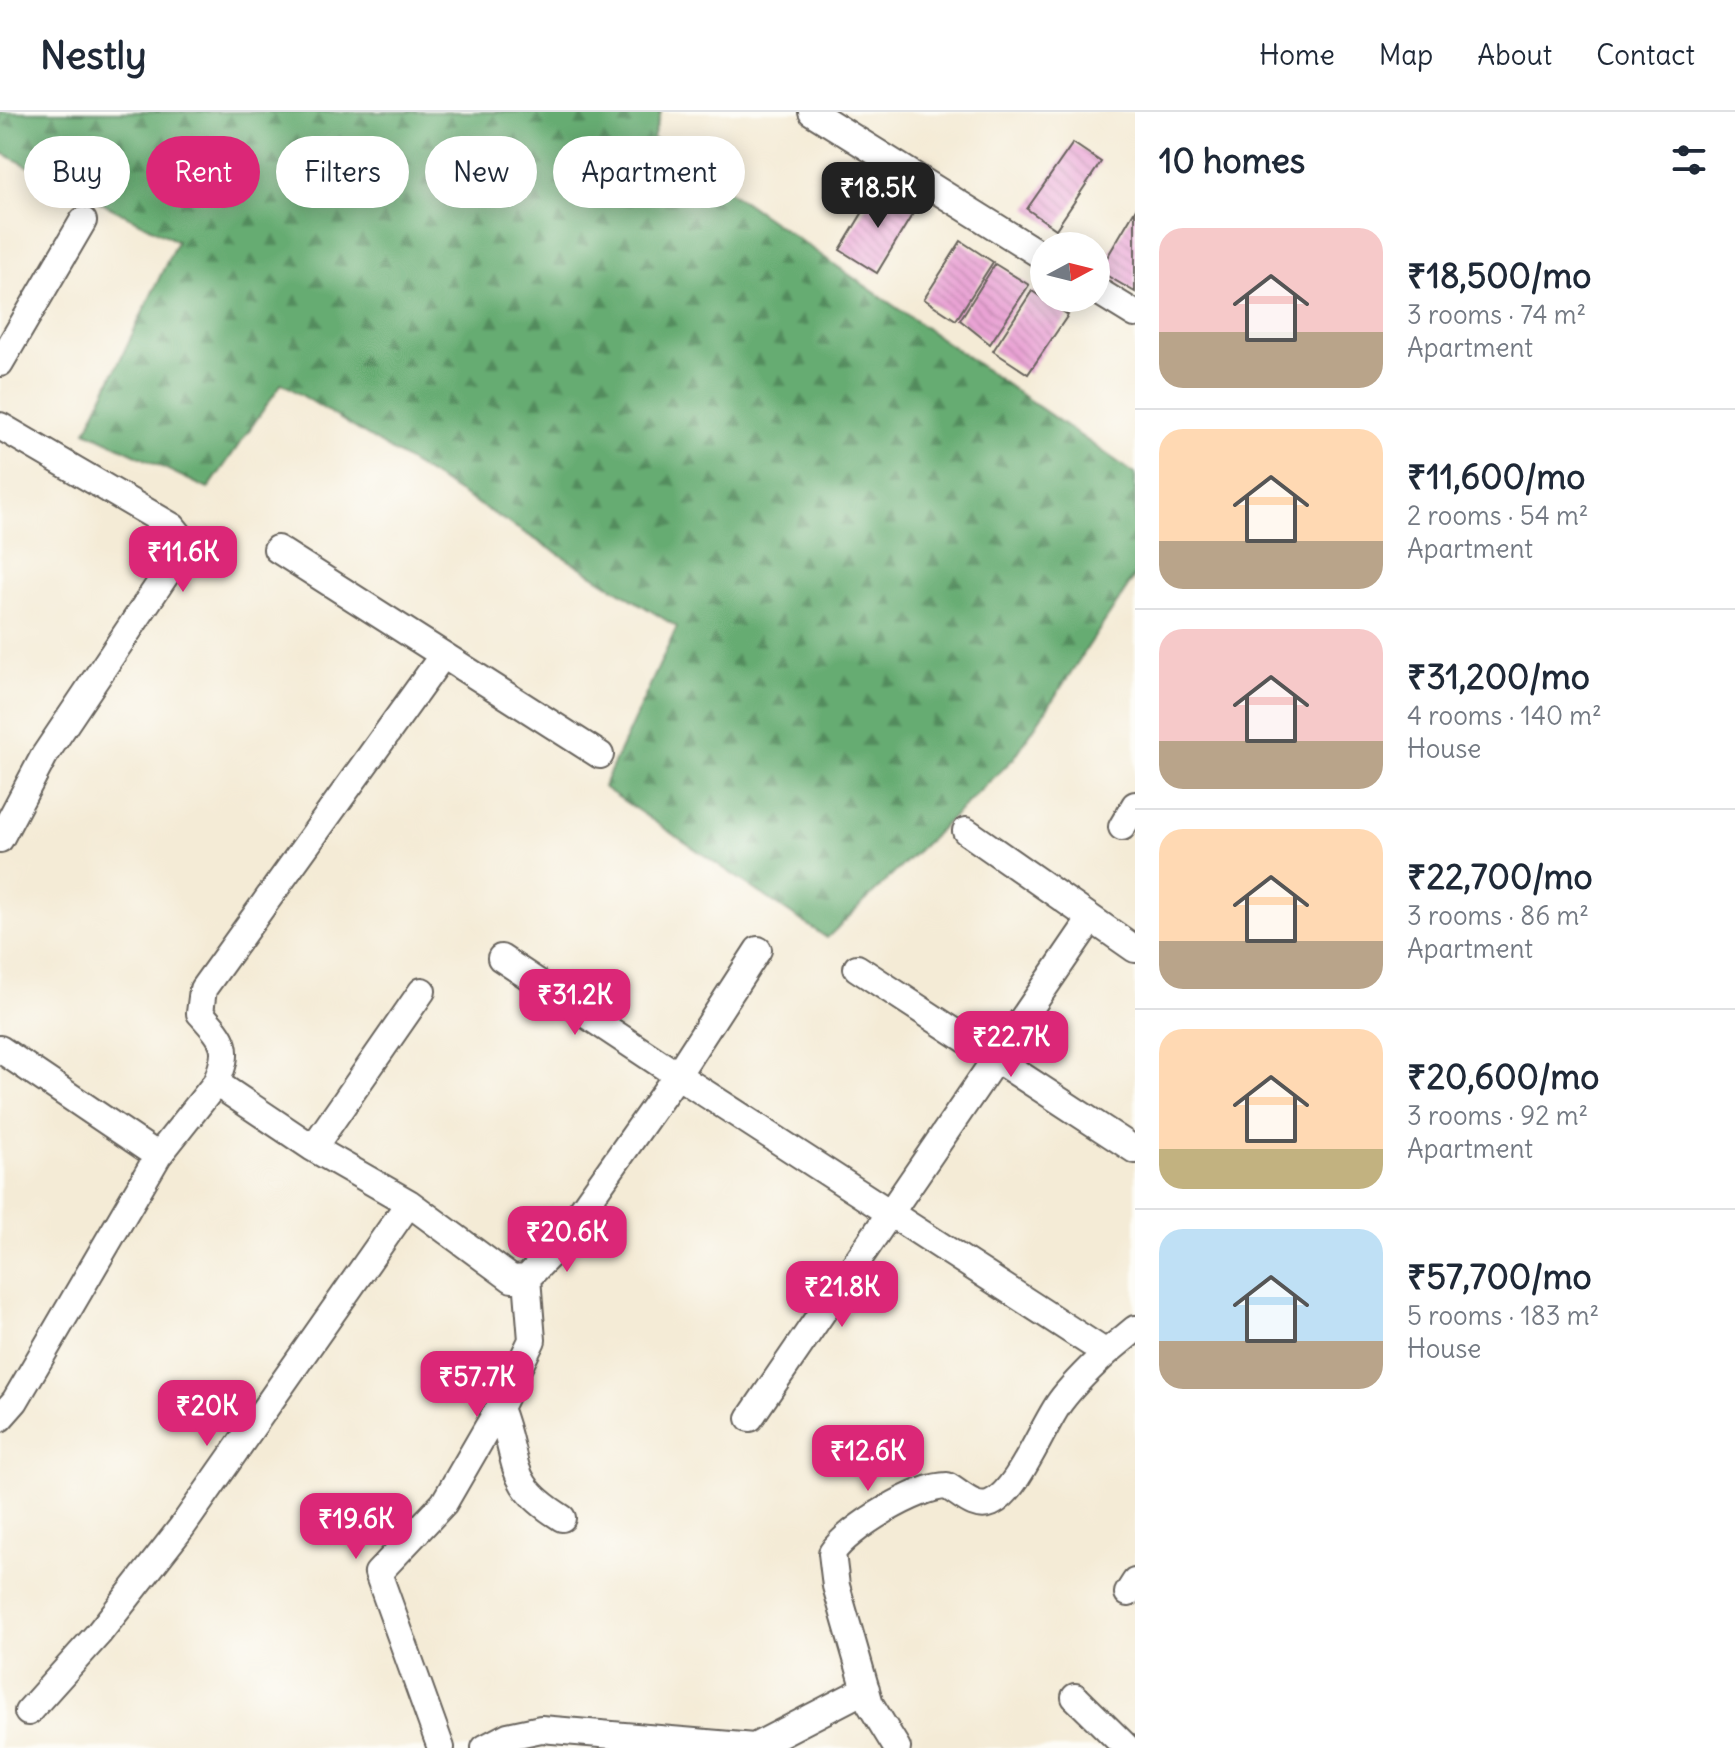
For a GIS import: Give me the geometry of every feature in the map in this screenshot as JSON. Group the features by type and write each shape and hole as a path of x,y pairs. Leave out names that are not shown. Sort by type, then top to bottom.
{"street":[{"path":"812,112 1030,248"},
{"path":"1,358 83,221"},
{"path":"1110,299 1135,314"},
{"path":"0,426 173,527 181,537 181,552 44,756 0,839"},
{"path":"277,549 600,755"},
{"path":"0,1418 15,1401 158,1156 216,1083 225,1061 225,1045 200,1013 203,989 443,655"},
{"path":"966,831 1135,949"},
{"path":"750,1418 889,1210 1091,919"},
{"path":"216,1083 313,1148 409,1203 503,1275 512,1279 527,1278 553,1251 677,1075 758,950"},
{"path":"501,958 1106,1353"},
{"path":"857,968 1135,1150"},
{"path":"313,1148 422,991"},
{"path":"0,1049 158,1156"},
{"path":"28,1712 99,1633 182,1527 409,1203"},
{"path":"441,1748 378,1573 444,1503 499,1408 532,1340 527,1278"},
{"path":"897,1748 866,1689 831,1563 836,1546 918,1491 947,1486 978,1505 991,1503 1004,1493 1020,1471 1059,1402 1106,1353 1135,1329"},
{"path":"499,1408 521,1484 539,1503 562,1518"},
{"path":"485,1748 508,1736 541,1729 754,1747 764,1745 866,1689"},
{"path":"1075,1697 1127,1748"}],"green space":[{"path":"0,112 661,112 654,136 553,136 553,208 745,208 745,202 1135,474 1135,576 1014,758 827,938 603,787 677,627 282,383 208,489 86,431 177,241 111,208 130,208 130,136 24,136 24,164 0,152"}],"building":[{"path":"1073,143 1101,162 1056,229 1027,209"},
{"path":"878,187 915,210 877,273 840,250"},
{"path":"1135,210 1135,292 1110,277 1110,252"},
{"path":"961,241 993,262 956,320 924,299"},
{"path":"995,264 1029,285 990,344 960,320"},
{"path":"1030,294 1030,312 1064,312 1068,315 1028,374 993,351"}]}
